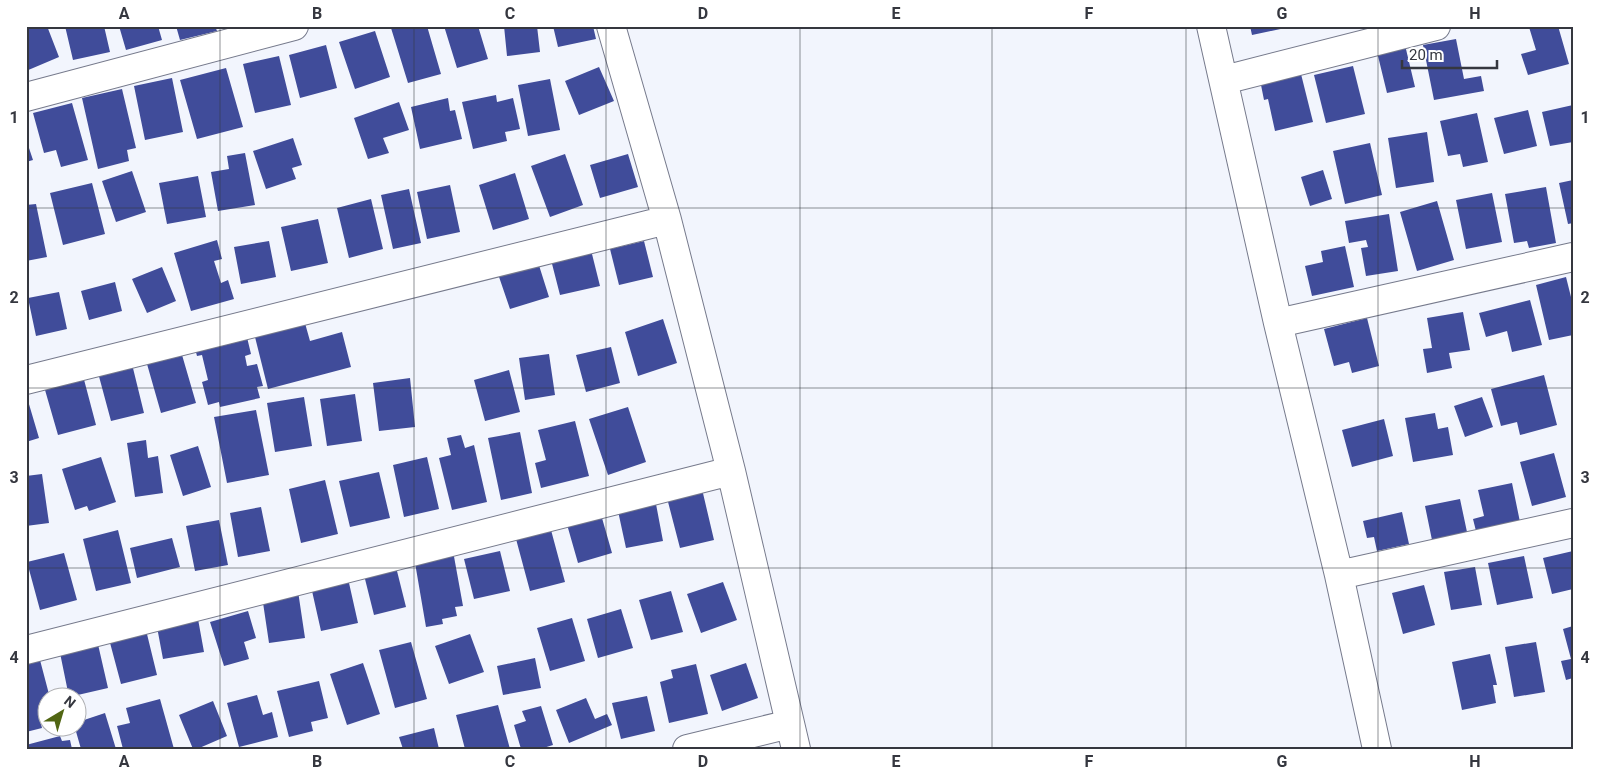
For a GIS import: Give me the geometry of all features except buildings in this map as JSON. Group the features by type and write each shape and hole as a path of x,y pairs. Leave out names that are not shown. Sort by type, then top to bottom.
{"street":[{"path":"26,97 294,26"},
{"path":"611,26 667,220 731,471 793,736 687,749"},
{"path":"1211,26 1278,323 1339,575 1377,749"},
{"path":"1224,80 1436,26"},
{"path":"26,380 667,220"},
{"path":"1278,323 1573,257"},
{"path":"26,650 731,471"},
{"path":"1339,575 1573,523"}]}
